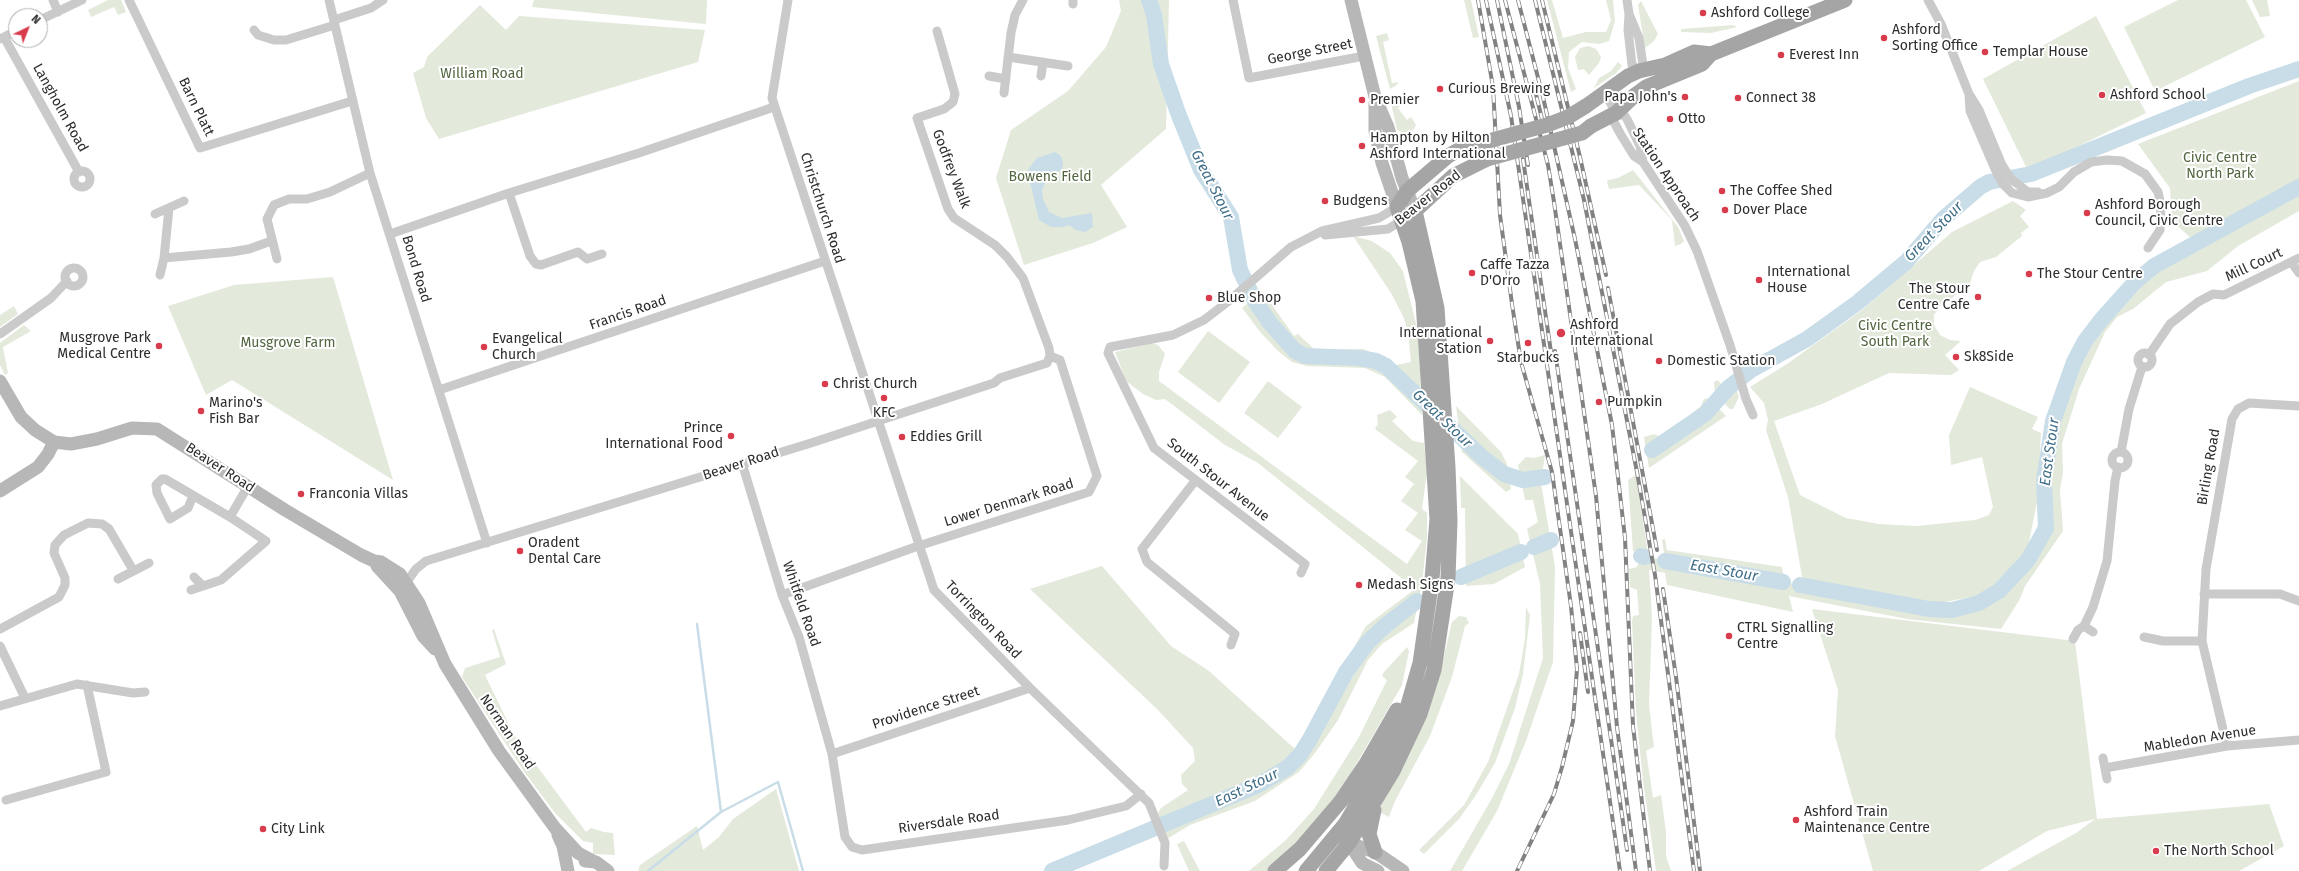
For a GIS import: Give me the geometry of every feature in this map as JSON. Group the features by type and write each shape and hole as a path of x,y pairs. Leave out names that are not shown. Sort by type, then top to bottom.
{"main road":[{"path":"1326,871 1343,839 1357,805 1392,742 1410,700 1423,644 1432,579 1444,520 1448,467 1441,389 1437,308 1415,211 1388,127 1375,97 1351,0"},
{"path":"1711,54 1845,0"},
{"name":"Beaver Road","path":"1400,214 1407,190 1448,156 1467,145 1485,142 1547,125 1568,117 1606,93 1628,76 1639,71 1665,64 1694,52 1711,54"},
{"name":"Beaver Road","path":"1415,211 1453,176 1486,159 1582,133 1590,126 1616,113 1646,87 1702,64 1711,54"},
{"path":"1375,97 1375,131 1382,163 1400,214 1423,301 1427,381 1433,454 1444,520 1448,578 1434,670 1420,714 1376,802 1369,834 1375,852"},
{"path":"0,491 38,468 54,442 35,430 21,417 2,388"},
{"name":"Beaver Road","path":"54,442 71,444 97,439 132,428 157,429 248,486 374,561 378,568 399,582"},
{"name":"Norman Road","path":"399,582 423,636 438,652 499,752 555,828 578,853 602,865 608,871"},
{"path":"1275,871 1322,826 1366,764 1401,700 1423,644"},
{"path":"1306,871 1343,839 1376,802"},
{"name":"Norman Road","path":"555,828 563,846 569,871"},
{"path":"1343,839 1375,852 1403,871"},
{"path":"1343,839 1362,863 1378,871"},
{"path":"569,871 581,862 594,861"}],"street":[{"path":"52,0 58,12"},
{"path":"48,16 82,0"},
{"name":"Barn Platt","path":"129,0 200,148 352,101"},
{"name":"Bond Road","path":"329,0 370,173 487,543"},
{"path":"254,30 258,35 274,40 286,40 371,8 383,0"},
{"name":"Christchurch Road","path":"788,0 772,98 878,420"},
{"path":"1004,93 1015,15 1023,0"},
{"name":"George Street","path":"1233,0 1249,78 1364,56"},
{"path":"1627,0 1629,14 1639,38 1643,66 1639,71 1646,87"},
{"path":"1928,0 1941,24 1969,94 1970,111 1998,167 2002,183 2012,193 2028,197 2047,193 2060,187 2074,172 2091,162 2107,160 2122,161 2136,167 2154,183 2161,205 2160,230 2148,248"},
{"name":"Godfrey Walk","path":"937,31 955,94 953,102 944,109 917,118 946,203 954,218 995,245 1008,257 1023,278 1050,356"},
{"name":"Langholm Road","path":"2,38 79,172"},
{"path":"1008,57 1068,66"},
{"path":"1041,76 1043,62"},
{"path":"989,76 1006,78"},
{"path":"1606,93 1616,113"},
{"path":"390,234 509,193 639,153 774,106"},
{"name":"Station Approach","path":"1616,113 1625,116 1628,121 1640,146 1643,162 1685,226 1697,251 1744,394 1753,415"},
{"path":"1998,167 2028,192 2047,193"},
{"path":"277,259 271,241 267,219 274,205 289,199 307,199 330,192 370,173"},
{"path":"509,193 530,256 536,264 541,265 578,252 587,259 602,254"},
{"path":"155,214 184,201"},
{"path":"160,274 164,258 169,208"},
{"name":"Beaver Road","path":"1109,349 1115,345 1173,334 1213,314 1270,264 1302,241 1322,231 1415,211"},
{"name":"Beaver Road","path":"1302,241 1326,234 1388,229 1400,214"},
{"path":"164,258 231,252 249,249 271,241"},
{"name":"Francis Road","path":"439,390 826,261"},
{"path":"2295,261 2299,273"},
{"name":"Mill Court","path":"2074,639 2078,630 2084,626 2093,607 2107,561 2115,481 2118,467 2124,467 2128,461 2126,454 2121,452 2129,410 2142,367 2147,367 2152,363 2149,355 2170,324 2198,302 2213,294 2224,295 2295,261"},
{"path":"0,334 51,298 67,281"},
{"name":"South Stour Avenue","path":"1109,349 1109,358 1150,443 1194,481 1305,564 1301,573"},
{"name":"Lower Denmark Road","path":"782,594 918,546 1089,492 1097,476 1060,360 1050,356"},
{"name":"Beaver Road","path":"399,582 426,561 878,420 1047,363 1050,356"},
{"name":"Birling Road","path":"2227,746 2202,641 2206,569 2232,419 2238,409 2249,403 2299,406"},
{"name":"Torrington Road","path":"878,420 918,546 934,590 1030,688 1149,803 1165,843 1164,866"},
{"name":"Whitfeld Road","path":"742,463 782,594 799,637 832,754"},
{"path":"191,590 221,580 269,538 165,479 162,479 156,485 157,493 170,519 188,508 193,496"},
{"path":"1194,481 1142,549 1147,562 1235,634 1231,645"},
{"path":"230,517 248,486"},
{"path":"0,629 59,597 65,585 65,578 54,553 55,545 64,535 88,524 102,524 108,529 132,570"},
{"path":"118,579 132,570 149,563"},
{"path":"194,577 203,586"},
{"path":"2204,594 2280,594 2299,601"},
{"path":"2084,626 2093,632"},
{"path":"2144,637 2163,641 2202,641"},
{"path":"0,646 25,698"},
{"path":"0,706 78,684 133,693 145,692"},
{"path":"6,800 106,772 87,685"},
{"name":"Providence Street","path":"832,754 1030,688"},
{"name":"Mabledon Avenue","path":"2105,768 2227,746 2299,740"},
{"name":"Riversdale Road","path":"832,754 845,837 852,847 857,849 1068,820 1126,806 1141,794"},
{"path":"2103,758 2107,778"}],"green space":[{"path":"108,0 121,0 126,12 118,15 114,7 91,17 88,10"},
{"path":"534,0 707,0 706,24 532,7"},
{"name":"Bowens Field","path":"1119,0 1169,0 1166,129 1101,185 1127,227 1093,243 1024,265 996,178 1011,130 1068,91 1106,47 1121,11"},
{"path":"1464,0 1471,0 1479,37 1473,38"},
{"path":"1547,0 1552,0 1563,38 1586,32 1606,32 1611,20 1606,0 1613,0 1615,21 1609,41 1599,44 1582,42 1569,52 1568,68 1576,89 1571,92"},
{"path":"2178,0 2246,0 2265,37 2155,91 2124,27"},
{"path":"2252,0 2267,0 2270,16 2260,17"},
{"path":"1641,1 1658,34 1654,41 1645,48 1638,5"},
{"name":"William Road","path":"480,5 506,30 519,16 705,30 698,62 439,139 426,118 413,73 424,67 427,57"},
{"path":"2096,16 2146,113 2028,171 1983,79"},
{"path":"1733,25 1737,27 1711,33 1681,32 1681,29"},
{"path":"1387,33 1389,40 1383,42 1392,83 1398,82 1397,85 1390,89 1376,36"},
{"path":"1589,46 1596,49 1601,57 1599,63 1589,75 1584,69 1578,70 1575,57 1580,48"},
{"path":"1618,62 1622,66 1616,73 1594,88 1599,78 1611,71"},
{"name":"Civic Centre North Park","path":"2299,81 2299,181 2192,239 2172,221 2170,188 2138,144"},
{"path":"1399,98 1404,103 1398,108 1407,120 1411,117 1416,125 1410,135 1397,130 1390,99"},
{"path":"1633,170 1678,227 1684,241 1681,244 1675,246 1672,220 1639,185 1609,189 1607,182 1608,180 1618,178"},
{"path":"2299,189 2299,211 2238,246 2207,271 2166,282 2133,309 2117,317 2105,332 2079,389 2062,444 2063,472 2060,490 2063,531 2025,586 2020,599 2001,629 1907,619 1789,596 1793,612 1667,585 1665,573 1645,569 1649,570 1652,617 1649,705 1654,747 1646,751 1653,798 1661,795 1666,832 1666,856 1671,871 1656,871 1643,781 1636,712 1632,621 1633,616 1639,615 1637,590 1630,587 1629,569 1637,567 1641,556 1800,585 1952,610 1986,600 2028,560 2047,519 2044,481 2050,439 2063,388 2093,331 2142,275 2173,254"},
{"name":"Civic Centre South Park","path":"2013,201 2026,210 2020,216 2029,227 2021,233 2022,236 1996,257 1980,262 1974,271 1970,283 1950,300 1948,299 1942,304 1934,315 1934,325 1940,335 1950,340 1961,341 1945,355 1959,370 1951,375 1889,373 1822,404 1774,421 1800,495 1846,518 1879,524 1917,526 1975,520 1989,515 1993,507 1982,457 1951,465 1949,435 1970,387 2038,417 2032,429 2041,433 2037,502 2027,552 2011,574 1987,594 1939,603 1884,596 1803,582 1788,497 1766,430 1768,420 1764,403 1750,387 1787,364 1862,310 1952,232"},
{"path":"1353,236 1372,241 1390,253 1403,271 1418,332 1422,415 1385,377 1365,368 1307,366 1292,362 1278,351 1261,333 1242,308 1262,291 1294,336 1298,334 1315,350 1318,348 1321,350 1364,349 1396,365 1411,362 1408,331 1403,316 1391,293"},
{"name":"Musgrove Farm","path":"333,277 393,480 232,380 206,395 168,306 234,285"},
{"path":"14,306 18,314 0,327 0,315"},
{"path":"24,325 31,331 3,347 8,373 5,375 0,365 0,343"},
{"path":"1208,331 1250,362 1219,403 1178,372"},
{"path":"1152,343 1158,345 1165,354 1159,372 1159,381 1407,564 1422,541 1405,530 1418,513 1401,501 1414,484 1405,477 1418,461 1375,429 1378,424 1377,415 1390,410 1397,417 1392,421 1413,441 1424,443 1427,472 1422,509 1427,513 1427,537 1422,584 1414,623 1382,644 1368,660 1338,720 1315,753 1299,772 1255,801 1190,825 1167,839 1158,813 1161,808 1188,790 1182,784 1181,775 1195,761 1193,748 1158,710 1030,589 1102,566 1171,646 1209,671 1296,750 1366,626 1415,589 1258,463 1225,445 1165,399 1156,400 1143,394 1126,381 1115,352"},
{"path":"1732,377 1739,397 1733,409 1730,409 1715,394 1714,382 1718,380 1721,384 1730,381 1728,378"},
{"path":"1268,381 1302,407 1278,438 1244,413"},
{"path":"1709,398 1726,416 1649,468 1644,437 1654,434 1659,436 1679,424 1701,406 1704,399"},
{"path":"1456,406 1501,452 1507,464 1511,489 1506,492 1462,452"},
{"path":"1545,455 1541,483 1555,567 1553,662 1526,741 1497,811 1462,871 1450,871 1491,800 1509,764 1543,658 1540,584 1527,529 1538,522 1533,500 1525,500 1518,465 1526,457 1534,458"},
{"path":"1636,475 1648,553 1633,551 1628,480"},
{"path":"1460,476 1518,534 1525,567 1494,584 1466,586 1465,508 1461,508"},
{"path":"1665,539 1667,550 1782,567 1784,579 1665,558 1662,540"},
{"path":"1526,607 1530,615 1523,674 1515,708 1495,763 1476,795 1459,819 1424,854 1419,850 1464,805 1488,762 1519,674 1525,639"},
{"path":"1812,609 2075,641 2097,819 2269,804 2284,846 2239,871 2007,871 2076,833 2095,819 2047,831 1979,871 1873,871 1835,736 1838,690"},
{"path":"1459,616 1466,617 1469,623 1465,626 1452,677 1430,736 1395,801 1389,817 1379,812 1381,804 1439,677 1452,622"},
{"path":"494,629 506,664 485,675 518,743 525,750 586,832 591,828 613,833 615,855 593,854 593,843 583,841 555,813 525,773 462,677 465,668 500,657 492,630"},
{"path":"1407,647 1409,651 1402,685 1342,789 1303,840 1268,871 1249,871 1286,840 1314,809 1359,737 1387,680 1382,676 1384,672"},
{"path":"776,789 799,871 638,871 640,865 697,826 703,850 719,837 733,819"},
{"path":"1184,841 1200,871 1189,871 1177,844"}],"water":[{"path":"1055,152 1061,156 1063,163 1062,169 1047,179 1042,190 1043,199 1049,212 1062,218 1092,213 1093,227 1085,232 1076,230 1069,225 1063,227 1051,227 1039,220 1031,186 1026,177 1029,168 1037,158"}],"waterway":[{"name":"Great Stour","path":"1149,0 1154,15 1161,64 1178,113 1201,170 1231,217 1240,270 1255,301 1270,323 1295,351 1305,356 1359,358 1376,361 1386,366 1482,457 1504,474 1523,480 1545,477"},
{"name":"Great Stour","path":"1652,450 1705,414 1728,388 1751,370 1807,339 1857,303 1906,262 1943,219 1980,187 1989,182 2031,174 2249,86 2299,69"},
{"name":"East Stour","path":"1800,585 1929,609 1952,610 1979,603 1999,591 2028,560 2046,528 2044,481 2053,421 2074,362 2085,341 2101,320 2135,282 2154,266 2299,187"},
{"name":"East Stour","path":"1534,547 1551,540"},
{"name":"East Stour","path":"1461,577 1521,552"},
{"name":"East Stour","path":"1641,556 1645,557"},
{"name":"East Stour","path":"1665,561 1783,582"},
{"name":"East Stour","path":"1052,871 1258,785 1287,768 1300,755 1346,672 1368,642 1386,625 1417,601"},
{"path":"697,624 721,812"},
{"path":"648,871 721,812 778,782 803,871"}],"railway":[{"path":"1478,0 1493,87 1500,215 1512,304 1521,362 1552,472 1571,606 1577,669 1573,721 1554,794 1517,871"},
{"path":"1486,0 1511,116 1620,871"},
{"path":"1497,0 1519,107 1528,165"},
{"path":"1505,0 1548,165 1554,202 1596,496 1617,727 1636,871"},
{"path":"1518,0 1543,97 1575,239 1612,425 1625,538 1633,726 1650,871"},
{"path":"1535,0 1584,200 1637,472 1655,575 1694,871"},
{"path":"1542,0 1580,157 1606,275"},
{"path":"1533,82 1542,119"},
{"path":"1523,159 1552,359"},
{"path":"1608,288 1657,550"},
{"path":"1555,351 1627,850"},
{"path":"1663,589 1676,677 1700,871"},
{"path":"1580,633 1588,692"}],"place":[{"name":"Ashford College","path":"1703,13"},
{"name":"Ashford Sorting Office","path":"1884,38"},
{"name":"Templar House","path":"1985,52"},
{"name":"Everest Inn","path":"1781,55"},
{"name":"Curious Brewing","path":"1440,89"},
{"name":"Ashford School","path":"2102,95"},
{"name":"Papa John's","path":"1685,97"},
{"name":"Connect 38","path":"1738,98"},
{"name":"Premier","path":"1362,100"},
{"name":"Otto","path":"1670,119"},
{"name":"Hampton by Hilton Ashford International","path":"1362,146"},
{"name":"The Coffee Shed","path":"1722,191"},
{"name":"Budgens","path":"1325,201"},
{"name":"Dover Place","path":"1725,210"},
{"name":"Ashford Borough Council, Civic Centre","path":"2087,213"},
{"name":"Caffe Tazza D'Orro","path":"1472,273"},
{"name":"The Stour Centre","path":"2029,274"},
{"name":"International House","path":"1759,280"},
{"name":"The Stour Centre Cafe","path":"1978,297"},
{"name":"Blue Shop","path":"1209,298"},
{"name":"Ashford International","path":"1561,333"},
{"name":"International Station","path":"1490,341"},
{"name":"Starbucks","path":"1528,343"},
{"name":"Musgrove Park Medical Centre","path":"159,346"},
{"name":"Evangelical Church","path":"484,347"},
{"name":"Sk8Side","path":"1956,357"},
{"name":"Domestic Station","path":"1659,361"},
{"name":"Christ Church","path":"825,384"},
{"name":"KFC","path":"884,398"},
{"name":"Pumpkin","path":"1599,402"},
{"name":"Marino's Fish Bar","path":"201,411"},
{"name":"Prince International Food","path":"731,436"},
{"name":"Eddies Grill","path":"902,437"},
{"name":"Franconia Villas","path":"301,494"},
{"name":"Oradent Dental Care","path":"520,551"},
{"name":"Medash Signs","path":"1359,585"},
{"name":"CTRL Signalling Centre","path":"1729,636"},
{"name":"Ashford Train Maintenance Centre","path":"1796,820"},
{"name":"City Link","path":"263,829"},
{"name":"The North School","path":"2156,851"}]}
